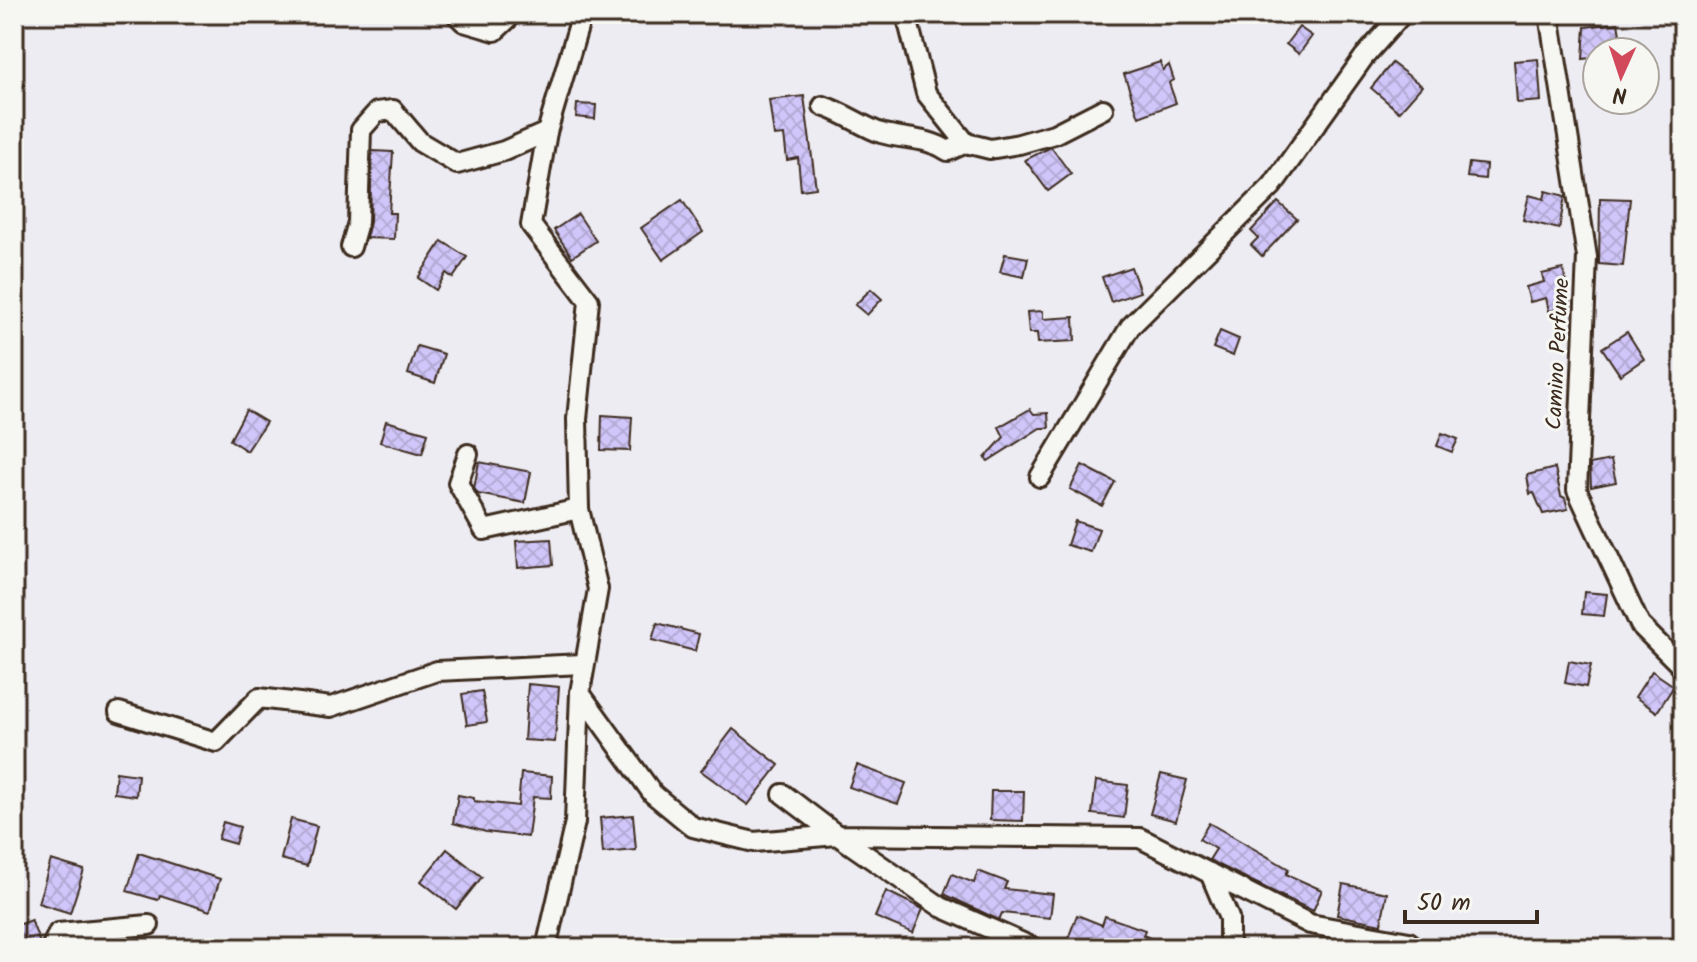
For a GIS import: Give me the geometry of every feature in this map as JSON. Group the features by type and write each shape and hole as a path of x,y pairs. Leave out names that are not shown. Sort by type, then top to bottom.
{"street":[{"path":"456,14 464,22 495,31 513,14"},
{"path":"546,948 575,822 580,693 598,589 579,509 577,419 589,301 531,225 547,132 582,14"},
{"path":"906,14 926,93 966,143 990,149 1019,144 1054,134 1103,109"},
{"path":"1040,477 1130,327 1272,186 1364,57 1402,14"},
{"name":"Camino Perfume","path":"1549,14 1587,257 1577,490 1640,625 1683,668"},
{"path":"823,106 848,114 877,132 932,141 948,151 966,143"},
{"path":"351,247 358,222 361,130 377,112 393,110 420,142 457,164 504,151 547,132"},
{"path":"468,454 458,483 484,530 579,509"},
{"path":"119,712 216,742 259,698 331,707 437,671 583,664"},
{"path":"580,693 653,794 693,827 754,842 837,835 1140,838 1310,924 1409,942"},
{"path":"783,794 941,907 1034,948"},
{"path":"1210,873 1229,918 1229,948"},
{"path":"51,948 58,933 149,925"}],"building":[{"path":"1618,23 1620,36 1584,36 1585,27"},
{"path":"1299,27 1312,36 1299,54 1286,44"},
{"path":"1538,59 1541,101 1517,103 1514,61"},
{"path":"1160,62 1163,70 1169,65 1174,80 1169,83 1176,103 1139,117 1124,74"},
{"path":"1392,63 1422,86 1399,112 1371,88"},
{"path":"804,96 816,188 801,190 798,158 787,160 784,135 774,136 769,100"},
{"path":"577,104 596,105 595,119 576,117"},
{"path":"1051,147 1071,174 1048,191 1025,160"},
{"path":"372,151 393,152 389,213 395,213 394,239 366,238 370,222"},
{"path":"1469,163 1486,165 1485,179 1467,177"},
{"path":"1546,191 1565,196 1559,229 1523,220 1529,195 1544,199"},
{"path":"1600,198 1630,199 1623,266 1599,264"},
{"path":"682,200 703,232 663,260 641,228"},
{"path":"1278,202 1297,219 1262,256 1251,245 1258,238 1251,231"},
{"path":"578,214 596,241 572,257 554,230"},
{"path":"442,241 467,257 453,278 446,273 436,290 418,278"},
{"path":"1005,254 1028,258 1024,277 1000,272"},
{"path":"1131,267 1140,292 1111,302 1102,277"},
{"path":"1563,269 1571,306 1549,311 1546,298 1530,302 1526,287 1544,282 1542,274"},
{"path":"871,289 882,299 867,315 855,305"},
{"path":"1043,311 1043,319 1074,317 1075,341 1038,343 1037,333 1029,333 1027,312"},
{"path":"1220,331 1239,339 1233,356 1213,348"},
{"path":"1627,332 1644,359 1620,375 1602,348"},
{"path":"417,346 444,354 435,383 408,374"},
{"path":"1030,409 1034,414 1048,413 1049,428 1040,428 988,461 985,458 1004,437 999,427"},
{"path":"246,410 266,422 247,451 230,440"},
{"path":"602,415 632,417 630,451 601,450"},
{"path":"386,421 428,433 422,454 380,442"},
{"path":"1442,433 1458,439 1452,452 1437,446"},
{"path":"1611,460 1616,482 1591,487 1590,464"},
{"path":"479,462 531,472 525,503 478,494 474,488"},
{"path":"1082,465 1115,482 1102,506 1070,489"},
{"path":"1555,468 1561,496 1565,498 1568,509 1543,514 1534,493 1530,494 1527,475"},
{"path":"1075,521 1099,529 1091,552 1067,545"},
{"path":"551,539 553,565 518,568 516,541"},
{"path":"1584,592 1607,594 1604,616 1582,614"},
{"path":"657,623 699,634 695,651 652,640"},
{"path":"1569,661 1591,665 1586,687 1565,683"},
{"path":"1652,671 1674,686 1657,712 1635,697"},
{"path":"528,684 559,687 555,742 524,740"},
{"path":"482,691 487,722 467,725 462,694"},
{"path":"733,729 779,765 748,805 701,771"},
{"path":"857,765 906,783 898,804 849,787"},
{"path":"116,772 138,775 136,796 114,793"},
{"path":"521,773 552,776 551,798 533,797 528,837 486,832 453,823 458,795 474,798 474,801 518,806"},
{"path":"1161,774 1187,780 1176,821 1150,814"},
{"path":"1096,781 1128,785 1124,818 1092,814"},
{"path":"991,791 1024,791 1023,821 990,820"},
{"path":"633,815 636,850 603,853 600,818"},
{"path":"291,819 317,826 307,866 281,859"},
{"path":"223,822 240,827 235,844 218,839"},
{"path":"1209,823 1289,869 1286,874 1322,890 1313,911 1209,860 1216,849 1199,839"},
{"path":"447,849 482,877 456,909 421,881"},
{"path":"139,853 220,879 210,911 160,895 158,900 127,891"},
{"path":"51,860 84,870 70,913 38,903"},
{"path":"978,871 1007,882 1004,889 1053,894 1050,918 1002,913 999,920 944,894 952,874 974,883"},
{"path":"1343,884 1387,893 1381,924 1337,915"},
{"path":"886,891 923,909 913,933 875,917"},
{"path":"1077,915 1102,925 1105,916 1145,930 1143,935 1173,948 1116,948 1093,940 1090,948 1066,944"},
{"path":"31,920 40,943 23,948 15,926"}]}
